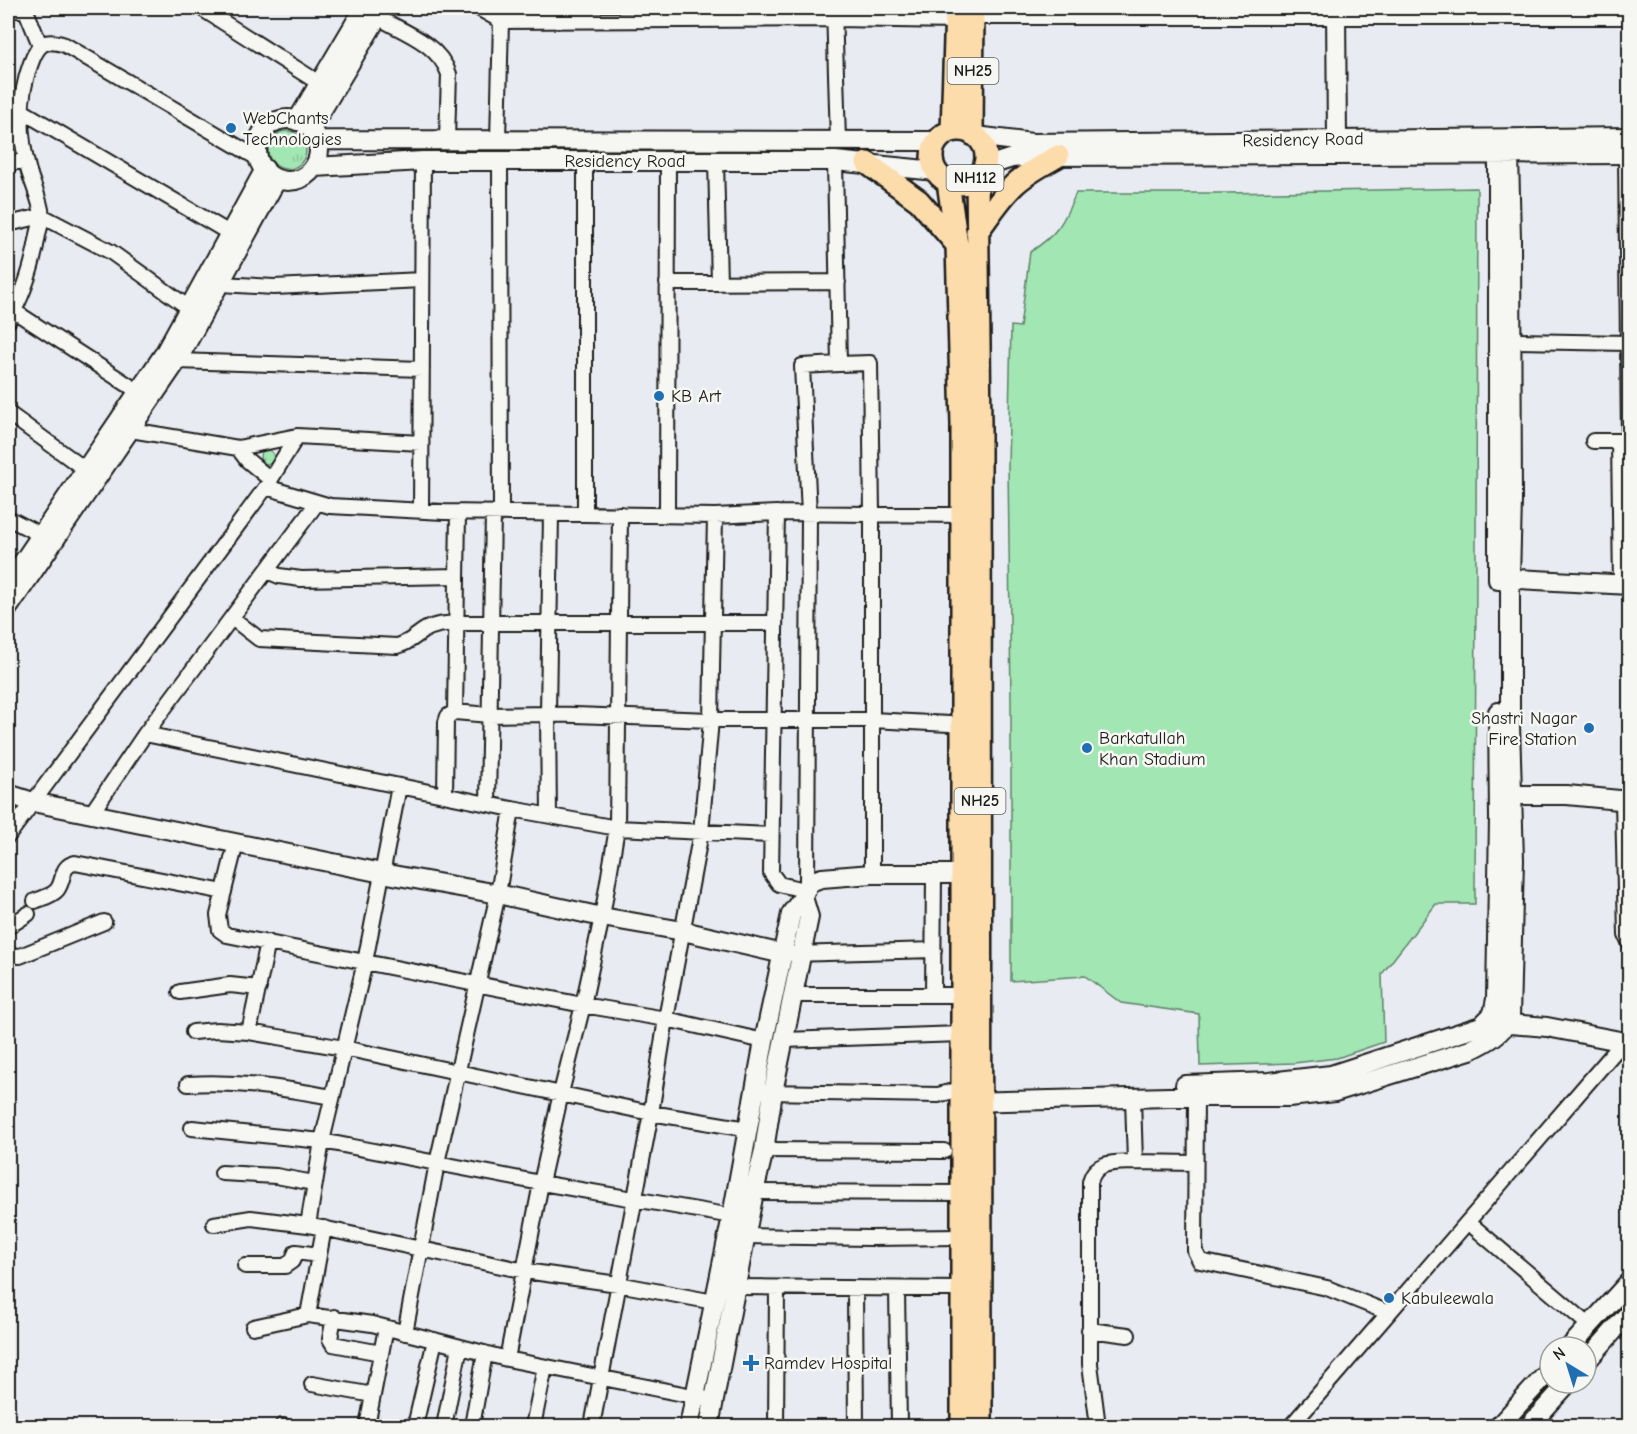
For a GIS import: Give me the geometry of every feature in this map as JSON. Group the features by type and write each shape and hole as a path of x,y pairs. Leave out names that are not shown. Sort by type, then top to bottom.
{"main road":[{"name":"NH25","path":"960,135 964,13"},
{"name":"NH112","path":"960,135 981,141 986,154 981,172 963,183 942,177 932,156 960,135"},
{"path":"977,232 1002,197 1016,183 1058,156"},
{"path":"867,164 919,201 957,245"},
{"name":"NH25","path":"981,172 977,232 980,427 971,725 970,1095 981,1426"},
{"name":"NH25","path":"942,177 957,245 962,515 971,725 962,874 961,1034 970,1095 962,1193 962,1426"}],"street":[{"path":"201,8 319,83"},
{"path":"478,8 501,21 835,13 1336,12 1629,17"},
{"path":"498,139 501,21 508,8"},
{"path":"8,10 26,9 40,45"},
{"path":"308,130 319,83 368,10"},
{"path":"308,130 368,10"},
{"path":"368,10 432,47 440,54 449,74 447,139"},
{"path":"1336,12 1337,140"},
{"path":"835,13 838,141"},
{"path":"8,608 177,361 221,284 267,169 258,145 261,135 268,127 287,119 308,130 319,149 314,166 307,174 287,181 267,169 65,45 56,42 40,45 25,77 22,132 26,160 42,216 34,260 11,316 139,392"},
{"path":"22,111 231,234"},
{"name":"Residency Road","path":"308,130 447,139 621,142 838,141 960,135 1032,143 1337,140 1628,148"},
{"path":"1504,578 1625,585 1626,441 1629,392 1628,148"},
{"name":"Residency Road","path":"981,172 1012,158 1058,156 1504,154 1628,148"},
{"path":"1504,154 1512,341 1512,501 1504,578"},
{"path":"970,1095 1242,1083 1331,1075 1459,1035 1481,1026 1492,1014 1497,988 1510,725 1504,578 1504,154"},
{"path":"8,164 26,160"},
{"path":"835,160 839,364"},
{"name":"Residency Road","path":"314,166 423,161 835,160 942,177"},
{"path":"421,511 423,161"},
{"path":"488,804 497,513 500,161"},
{"path":"585,161 585,514"},
{"path":"667,515 668,161"},
{"path":"717,161 719,283"},
{"path":"8,584 164,354 267,169"},
{"path":"8,224 42,216 111,252 189,308"},
{"path":"221,284 274,287 422,279"},
{"path":"667,283 838,282"},
{"path":"1512,341 1628,343"},
{"path":"177,361 422,369"},
{"path":"708,1426 809,917 805,891 808,514 802,366 870,363 872,874"},
{"path":"8,412 86,470"},
{"path":"131,430 238,448 297,436 422,442"},
{"path":"8,836 268,483 297,436"},
{"path":"1593,441 1626,441"},
{"path":"238,448 268,483 330,506 458,513 715,516 777,513 962,515"},
{"path":"91,814 145,734 317,503"},
{"path":"455,712 458,513"},
{"path":"777,513 771,873 778,884 805,891"},
{"path":"549,815 551,514"},
{"path":"507,1359 541,1183 602,918 617,828 620,514"},
{"path":"592,1426 701,832 711,720 715,516"},
{"path":"8,518 41,535"},
{"path":"267,571 279,576 301,579 457,576"},
{"path":"231,618 259,639 397,646 406,644 435,625 458,623 774,623"},
{"path":"445,795 446,722 448,716 455,712 489,715 618,715 711,720 774,718 872,720 971,725"},
{"path":"145,734 512,810 617,828 770,835"},
{"path":"308,1225 322,1141 365,962 399,786"},
{"path":"8,794 33,802 91,814 498,894 602,918 683,931 783,954 934,950"},
{"path":"1505,795 1567,795 1626,801 1626,935 1629,944"},
{"path":"754,1092 1133,1098 1289,1097 1335,1092 1470,1050 1486,1043 1507,1024 1510,1017 1514,860 1505,795"},
{"path":"405,1333 437,1163 498,894 512,810"},
{"path":"236,843 218,915 220,930 228,935 583,1005 666,1019 764,1041"},
{"path":"35,902 54,893 60,885 65,869 75,863 224,892"},
{"path":"689,1426 791,914 805,891 822,878 872,874 962,874"},
{"path":"933,995 934,874"},
{"path":"8,927 28,914"},
{"path":"8,955 20,956 104,921"},
{"path":"249,1032 268,942"},
{"path":"180,992 230,986 259,988"},
{"path":"794,995 961,995"},
{"path":"1486,1021 1547,1028 1627,1042"},
{"path":"193,1032 217,1030 249,1032 345,1048 651,1113 747,1129"},
{"path":"784,1040 961,1034"},
{"path":"1292,1426 1627,1042"},
{"path":"188,1084 244,1083 332,1097"},
{"path":"1196,1097 1194,1251 1200,1261 1205,1264 1327,1288 1389,1313"},
{"path":"1133,1098 1135,1162"},
{"path":"192,1128 322,1141 541,1183 732,1216"},
{"path":"764,1150 944,1151"},
{"path":"1098,1426 1090,1364 1089,1330 1090,1182 1092,1174 1105,1163 1195,1163"},
{"path":"222,1173 276,1176 314,1183"},
{"path":"754,1192 962,1193"},
{"path":"214,1224 251,1218 308,1225 525,1271 715,1294 737,1287 962,1289"},
{"path":"1468,1222 1590,1326"},
{"path":"308,1315 324,1228"},
{"path":"747,1236 962,1237"},
{"path":"245,1266 285,1266 292,1261 296,1252 300,1251 319,1255"},
{"path":"1581,1335 1629,1281"},
{"path":"776,1426 777,1289"},
{"path":"855,1289 856,1426"},
{"path":"897,1290 899,1426"},
{"path":"1598,1348 1629,1312"},
{"path":"253,1327 308,1315 334,1317 507,1359 713,1400"},
{"path":"334,1317 330,1339 333,1344 381,1353"},
{"path":"367,1426 386,1328"},
{"path":"1089,1330 1128,1335"},
{"path":"415,1426 435,1340"},
{"path":"444,1426 460,1347"},
{"path":"472,1426 485,1353"},
{"path":"533,1426 545,1367"},
{"path":"1499,1426 1538,1383"},
{"path":"312,1384 373,1395"},
{"path":"1529,1426 1557,1395"}],"green space":[{"path":"287,131 301,136 306,150 301,164 287,169 273,164 268,150 273,136"},
{"path":"1477,188 1475,904 1436,904 1382,974 1384,1042 1337,1058 1294,1063 1200,1066 1199,1014 1121,1003 1085,976 1011,981 1008,466 1011,326 1020,327 1030,252 1059,227 1076,193 1226,193"},
{"path":"264,450 270,450 274,457 270,464 264,464 260,460 260,454"}],"place":[{"name":"WebChants Technologies","path":"231,128"},
{"name":"KB Art","path":"659,396"},
{"name":"Shastri Nagar Fire Station","path":"1589,728"},
{"name":"Barkatullah Khan Stadium","path":"1087,748"},
{"name":"Kabuleewala","path":"1389,1298"},
{"name":"Ramdev Hospital","path":"751,1363"}]}
